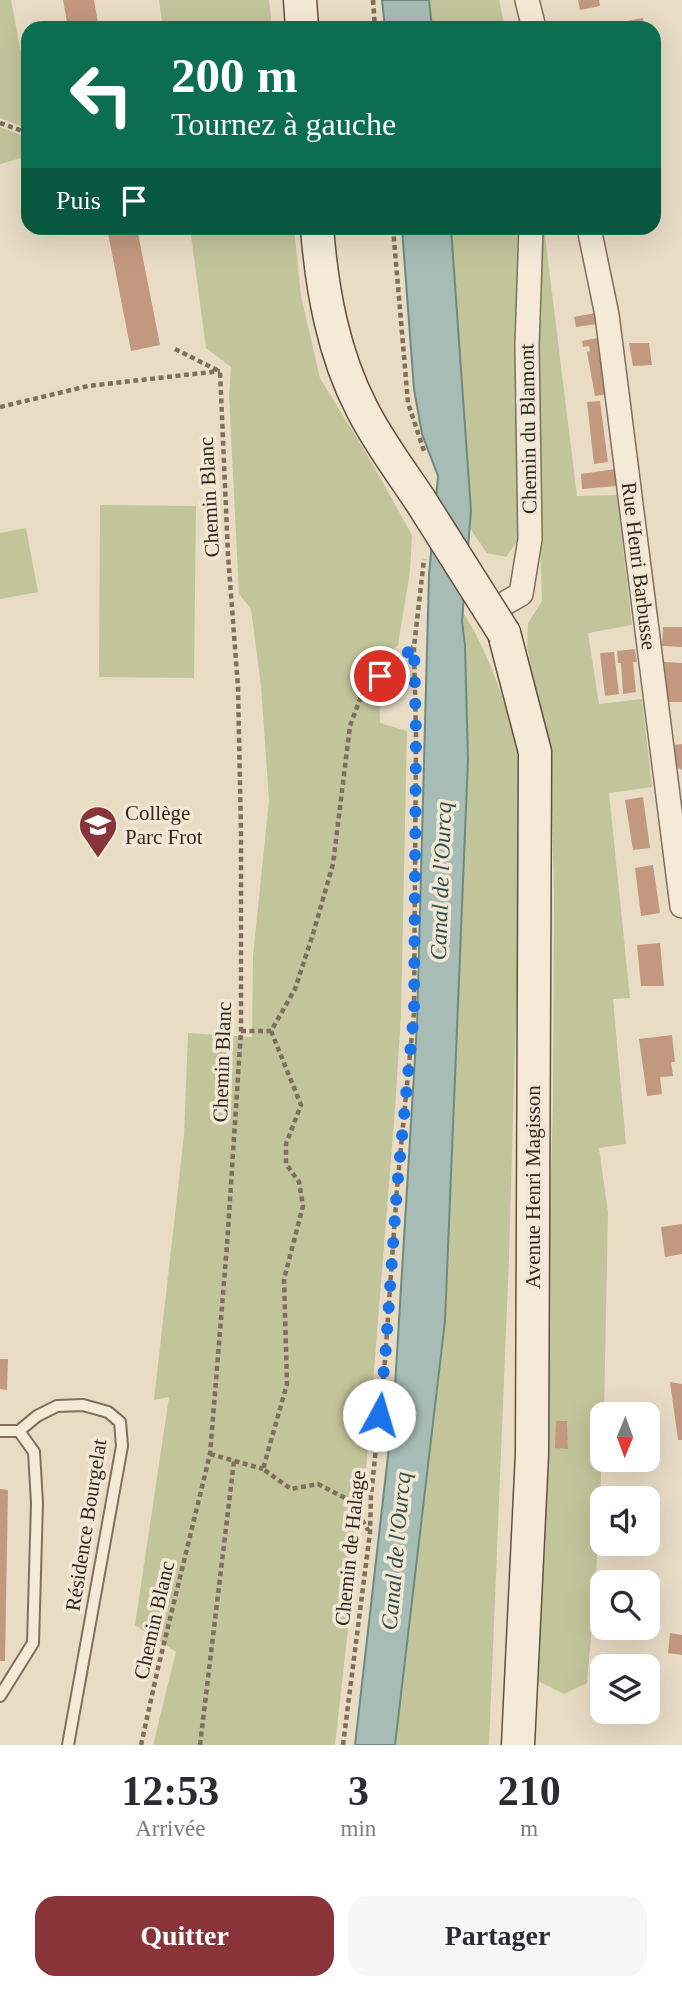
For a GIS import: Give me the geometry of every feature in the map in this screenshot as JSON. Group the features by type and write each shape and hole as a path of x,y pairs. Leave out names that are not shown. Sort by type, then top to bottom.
{"main road":[{"path":"300,0 302,21"},
{"name":"Avenue Henri Magisson","path":"318,235 320,268 330,320 348,379 363,410 497,622 535,752 532,1454 517,1745"}],"street":[{"path":"527,0 532,21"},
{"name":"Chemin du Blamont","path":"497,622 521,594 530,539 527,346 531,235"},
{"name":"Rue Henri Barbusse","path":"590,235 607,315 682,905"}],"lane":[{"name":"Résidence Bourgelat","path":"0,1696 33,1643 37,1503 34,1452 19,1431 37,1416 57,1406 83,1405 108,1412 120,1422 122,1446 68,1745"},
{"path":"0,1431 19,1431"}],"path":[{"path":"373,0 374,21"},
{"path":"0,123 21,130"},
{"path":"394,235 408,403 429,464"},
{"path":"175,349 220,371"},
{"path":"0,407 88,386 220,371"},
{"name":"Chemin Blanc","path":"141,1745 210,1454 241,1031 238,699 226,527 220,371"},
{"name":"Chemin de Halage","path":"343,1745 370,1532 397,1188 414,1013 414,647 425,555"},
{"path":"271,1031 295,989 329,875 351,726 363,691 414,647"},
{"path":"241,1031 271,1031"},
{"path":"263,1469 287,1384 285,1279 303,1206 299,1182 286,1164 286,1144 301,1105 271,1031"},
{"path":"210,1454 263,1469 291,1489 318,1483 351,1501 370,1532"},
{"path":"200,1745 234,1461"}],"green space":[{"path":"0,0 11,0 21,53 21,126 0,118"},
{"path":"159,0 269,0 271,21 162,21"},
{"path":"429,0 499,0 504,21 431,21"},
{"path":"0,127 21,135 21,158 0,164"},
{"path":"191,235 295,235 301,296 320,378 412,535 410,571 398,645 378,662 380,723 407,731 401,1014 366,1469 335,1745 153,1745 176,1652 135,1625 169,1397 154,1400 184,1135 188,1033 252,1037 253,956 269,800 261,686 251,609 239,594 229,395 231,367 206,348"},
{"path":"451,235 520,235 520,525 516,543 506,557 487,553 469,527 471,511"},
{"path":"538,235 545,235 577,496 617,495 632,625 588,633 599,704 642,699 652,787 609,793 630,998 613,999 626,1144 599,1148 608,1212 604,1402 590,1402 590,1472 601,1472 601,1486 590,1486 590,1556 597,1556 596,1570 590,1570 591,1640 587,1683 564,1694 532,1678 546,1356 553,1104 554,896 551,765 527,647 528,623 542,601 535,358"},
{"path":"100,505 196,506 194,678 99,677"},
{"path":"26,528 38,592 0,599 0,533"},
{"path":"462,610 488,660 507,712 518,756 522,809 509,1258 489,1745 395,1745 445,1321 468,760"}],"water":[{"path":"382,0 429,0 431,21 384,21"},
{"name":"Canal de l'Ourcq","path":"403,235 451,235 471,511 462,621 468,760 445,1321 395,1745 355,1745 394,1403 417,1024 429,575 438,476 422,434 414,389"}],"building":[{"path":"63,0 94,0 98,21 67,21"},
{"path":"578,0 599,0 600,6 580,10"},
{"path":"108,235 138,235 160,345 131,351"},
{"path":"595,313 597,324 576,327 574,317"},
{"path":"598,338 608,394 595,396 587,352 590,351 589,346 583,347 582,341"},
{"path":"629,343 649,343 652,365 633,366"},
{"path":"600,401 608,462 594,464 587,402"},
{"path":"616,469 617,486 582,489 581,474"},
{"path":"663,627 682,627 682,647 662,646"},
{"path":"635,649 637,662 633,662 636,692 623,694 621,663 618,663 617,651"},
{"path":"614,652 619,694 605,696 600,653"},
{"path":"664,662 682,663 682,702 668,702"},
{"path":"682,744 682,770 677,767 673,745"},
{"path":"643,797 650,848 633,850 625,800"},
{"path":"653,865 660,913 641,916 635,868"},
{"path":"660,943 664,986 641,986 637,945"},
{"path":"672,1035 675,1062 671,1062 673,1076 660,1077 662,1094 647,1096 639,1039"},
{"path":"682,1224 682,1254 665,1257 661,1227"},
{"path":"0,1359 8,1359 7,1390 0,1389"},
{"path":"670,1382 682,1384 682,1440 678,1440"},
{"path":"556,1421 567,1421 568,1449 555,1448"},
{"path":"0,1489 8,1490 5,1661 0,1661"},
{"path":"670,1633 682,1635 682,1655 668,1653"}],"place":[{"name":"Collège Parc Frot","path":"98,859"}],"route":[{"path":"379,1415 414,1013 414,647 380,676"}]}
